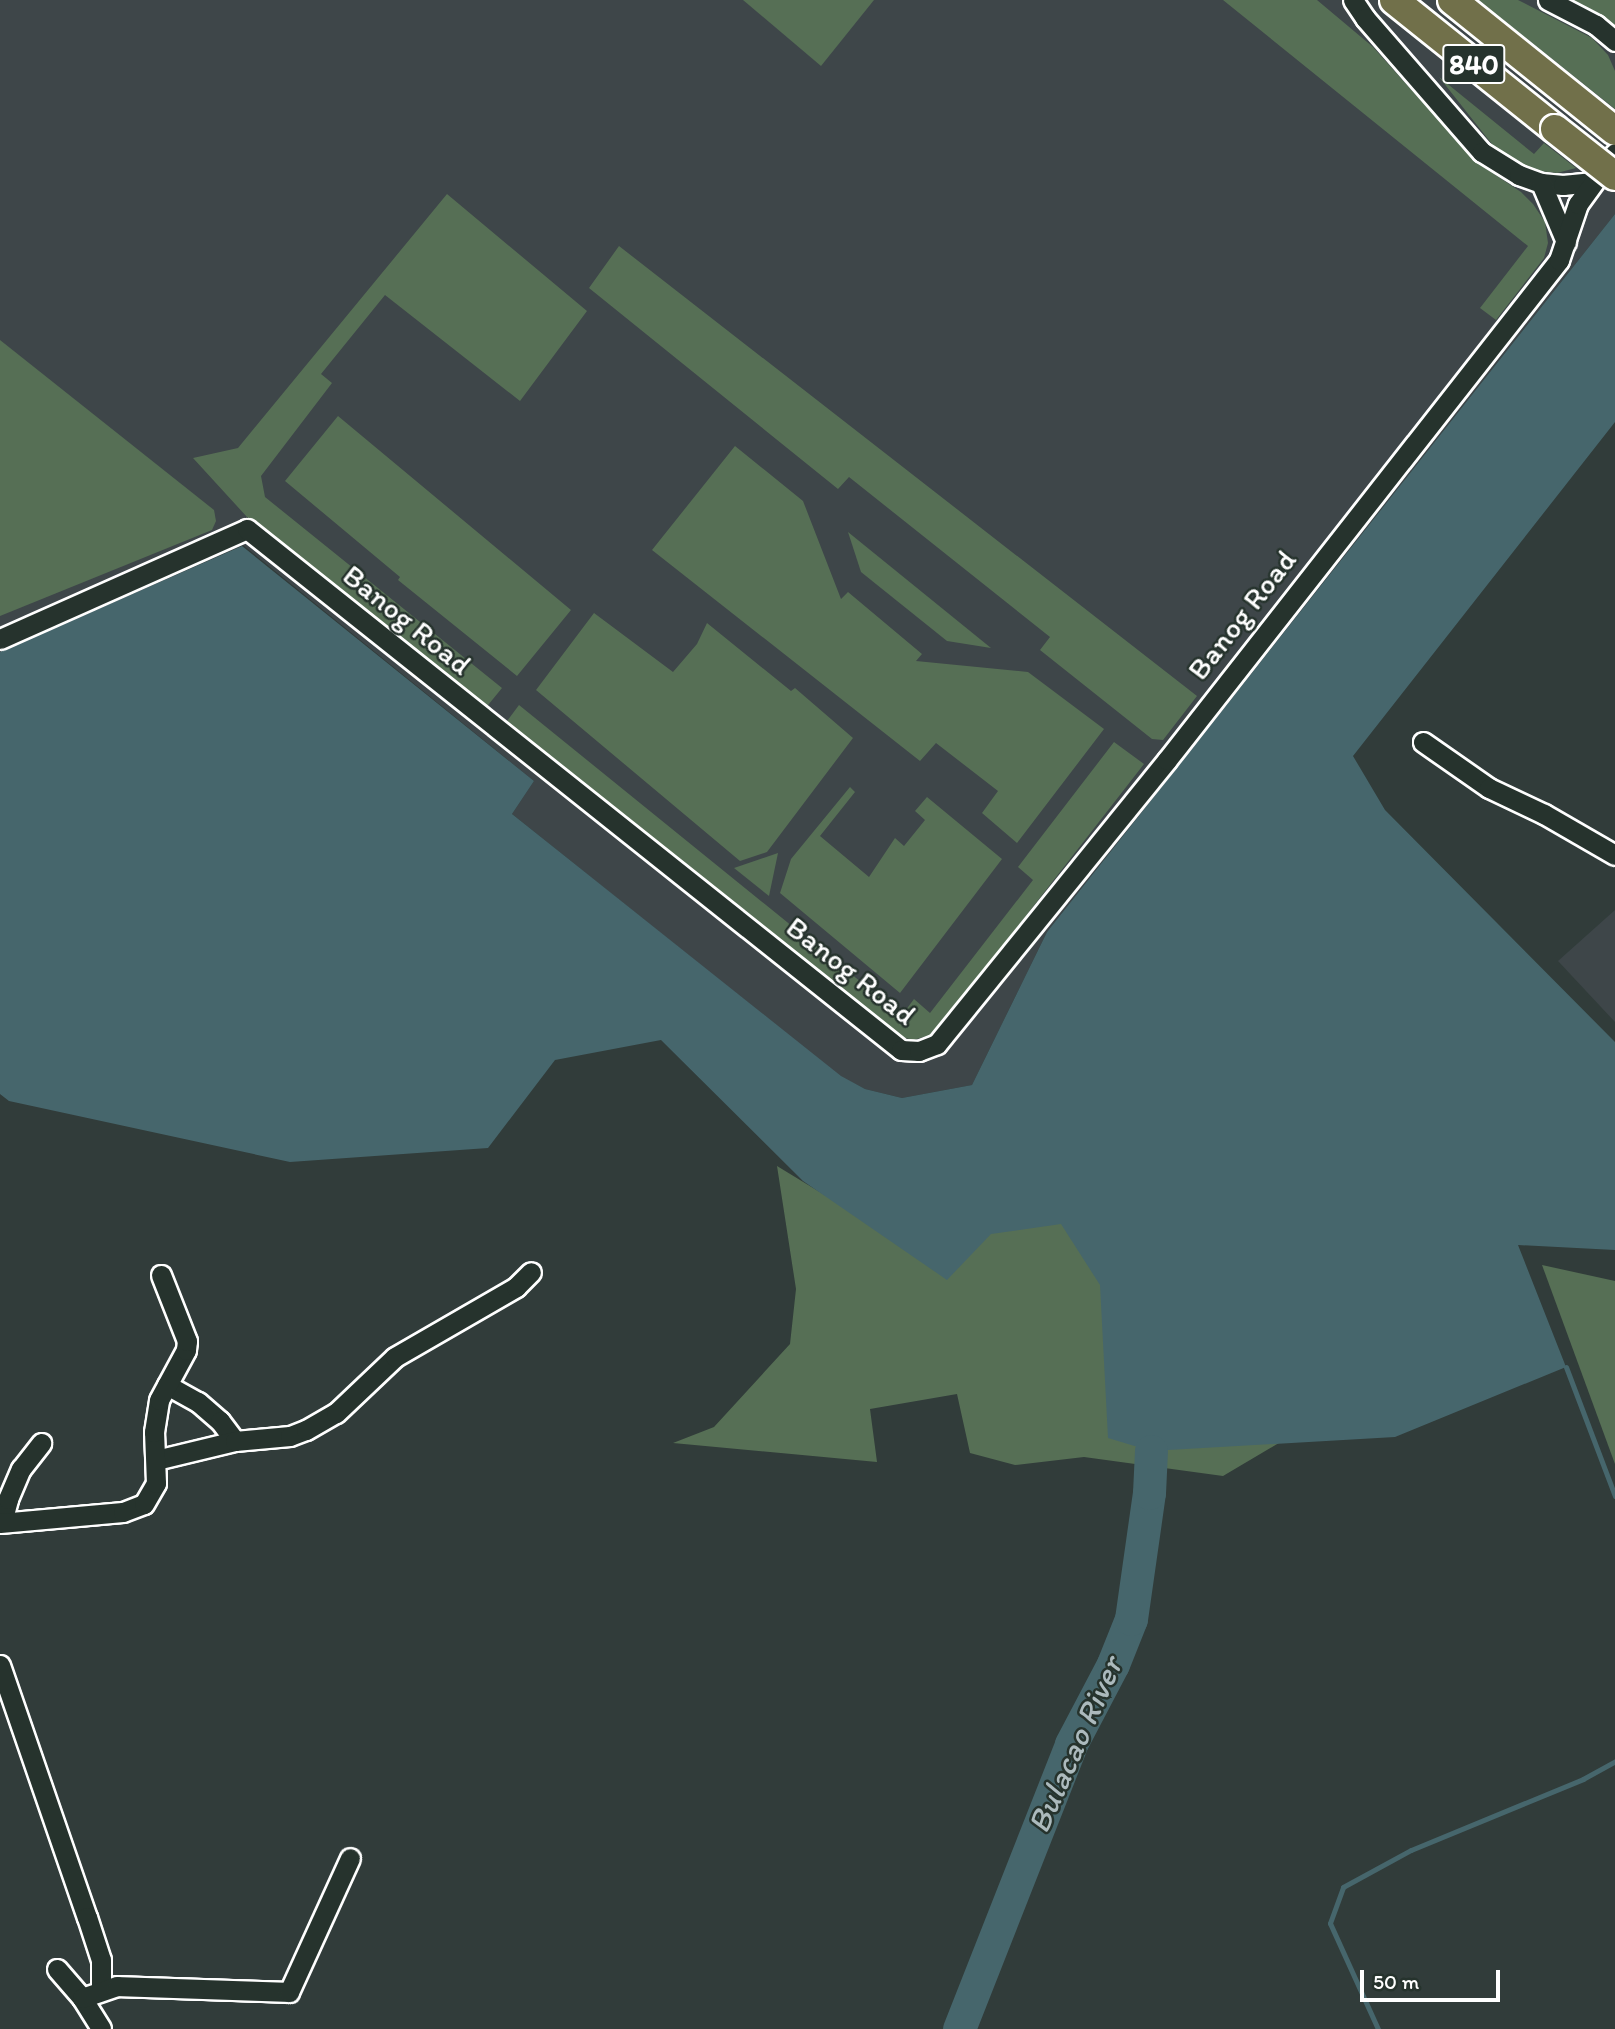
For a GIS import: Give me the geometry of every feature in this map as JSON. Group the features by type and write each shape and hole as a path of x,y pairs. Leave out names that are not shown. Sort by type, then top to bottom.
{"highway":[{"name":"840","path":"1394,0 1555,129 1603,179"},
{"name":"840","path":"1452,0 1615,131"}],"street":[{"path":"1353,0 1365,18 1482,152 1519,175 1541,183 1563,186 1603,179"},
{"path":"1548,0 1596,24 1615,41"},
{"name":"Banog Road","path":"0,639 247,529 901,1049 919,1051 937,1044 1167,760 1559,260 1578,204 1603,179 1615,153"},
{"path":"1541,183 1566,242"},
{"path":"1423,742 1489,788 1544,814 1615,855"},
{"path":"156,1460 235,1441 290,1436 336,1413 395,1357 516,1287 531,1272"},
{"path":"41,1443 20,1469 1,1523 123,1512 144,1504 156,1483 156,1421 159,1400 187,1341 160,1275"},
{"path":"167,1385 198,1402 220,1421 235,1441"},
{"path":"0,1665 101,1960 101,1990"},
{"path":"82,1998 117,1986 289,1992 350,1858"},
{"path":"57,1969 82,1998 101,2029"}],"shaded area":[{"path":"0,0 1615,0 1615,214 1047,932 972,1085 902,1098 865,1089 841,1077 512,814 534,781 243,545 0,653"},
{"path":"1615,910 1615,1022 1558,961"}],"green space":[{"path":"743,0 874,0 821,66"},
{"path":"1223,0 1317,0 1373,47 1476,162 1521,192 1533,204 1545,222 1548,243 1544,258 1496,320 1480,308 1528,246"},
{"path":"1478,0 1518,0 1592,38 1608,55 1615,71 1615,109"},
{"path":"1570,0 1615,0 1615,26 1602,15"},
{"path":"1439,77 1534,154 1544,143 1576,168 1557,173 1530,170 1499,153"},
{"path":"447,194 587,311 520,401 385,295 321,374 332,383 261,476 265,497 502,688 484,710 247,517 193,458 238,448"},
{"path":"619,246 1197,696 1163,740 1152,739 1040,650 1050,637 849,477 838,489 589,288"},
{"path":"0,340 214,510 216,521 212,530 0,616"},
{"path":"338,416 571,610 517,676 398,580 400,577 285,481"},
{"path":"735,446 803,501 841,599 848,592 922,654 916,661 1028,672 1104,729 1017,843 982,813 998,791 936,743 920,761 652,550"},
{"path":"848,532 991,648 947,641 861,572"},
{"path":"594,613 673,672 697,644 707,623 791,691 795,688 853,738 767,852 740,861 536,690"},
{"path":"519,705 898,1012 905,1011 914,999 930,1013 1033,880 1018,867 1114,742 1144,764 934,1034 913,1040 898,1036 504,725"},
{"path":"850,787 855,792 820,836 869,877 895,838 904,846 925,820 915,811 927,797 1002,859 900,993 780,893 791,859"},
{"path":"778,853 769,896 734,868"},
{"path":"777,1166 933,1261 1037,1203 1333,1411 1223,1476 1084,1457 1015,1465 970,1453 957,1394 870,1409 877,1462 673,1443 714,1427 790,1344 796,1289"},
{"path":"1542,1265 1615,1281 1615,1464"}],"water":[{"path":"1615,214 1615,422 1353,756 1385,810 1615,1042 1615,1250 1518,1245 1566,1367 1395,1437 1151,1451 1108,1438 1100,1285 1061,1224 991,1234 947,1280 803,1181 661,1040 555,1060 488,1148 290,1162 9,1101 0,1094 0,652 242,546 534,781 512,814 841,1076 865,1089 902,1098 972,1085 1047,932"}],"waterway":[{"path":"1566,1367 1615,1496"},
{"name":"Bulacao River","path":"959,2029 1071,1744 1113,1664 1131,1619 1149,1493 1151,1451"},
{"path":"1378,2029 1330,1923 1343,1887 1411,1850 1583,1779 1615,1761"}]}
